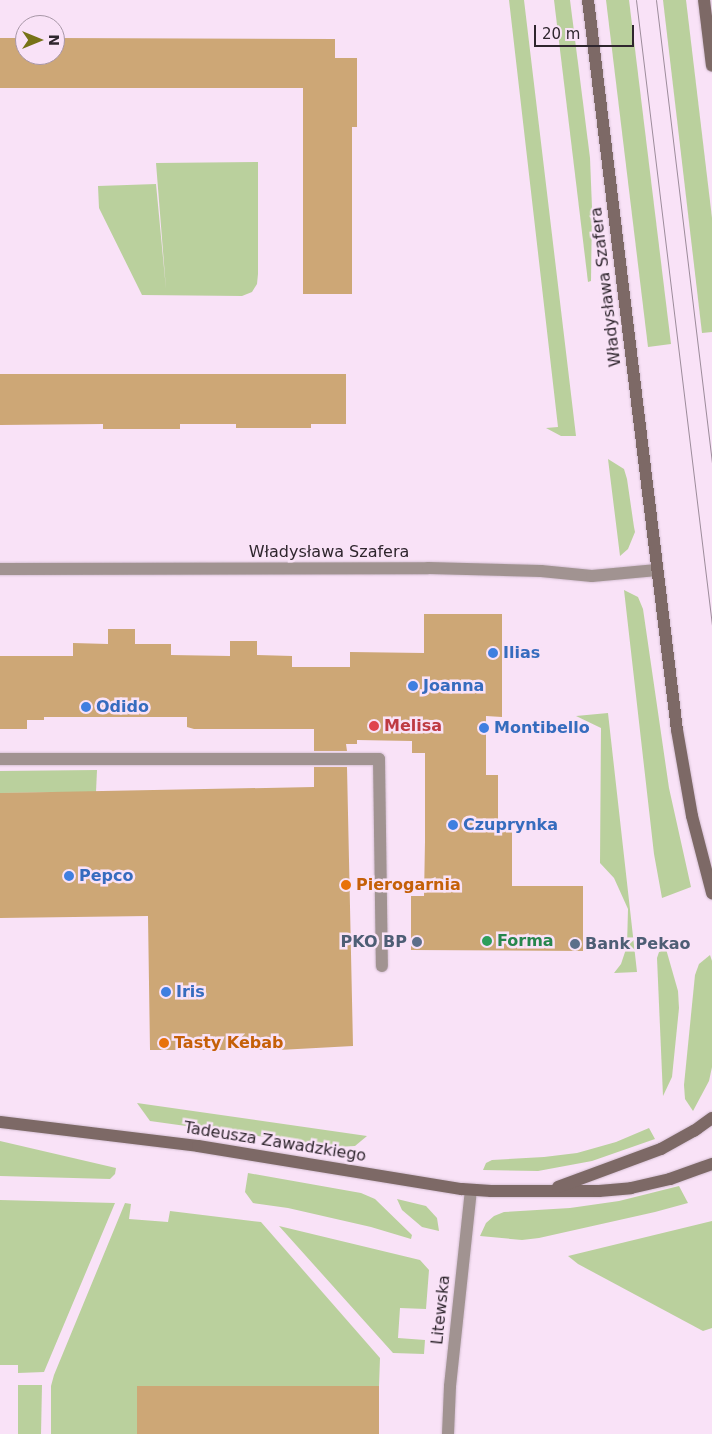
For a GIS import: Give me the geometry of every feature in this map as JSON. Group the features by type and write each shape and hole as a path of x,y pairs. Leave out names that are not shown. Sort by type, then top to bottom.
{"main road":[{"name":"Władysława Szafera","path":"588,0 683,770 692,816 712,893"},
{"path":"704,0 712,66"},
{"name":"Tadeusza Zawadzkiego","path":"546,1191 661,1149 694,1131 712,1118"},
{"name":"Tadeusza Zawadzkiego","path":"0,1122 198,1146 471,1190 599,1191 638,1187 670,1179 712,1164"}],"street":[{"name":"Władysława Szafera","path":"0,569 428,568 541,571 592,576 657,570"},
{"path":"0,759 379,759 382,966"},
{"name":"Litewska","path":"448,1434 450,1386 471,1190"}],"green space":[{"path":"509,0 524,0 576,436 561,436 546,428 558,427"},
{"path":"554,0 570,0 590,158 592,208 591,281 588,282"},
{"path":"606,0 629,0 671,344 648,347"},
{"path":"663,0 686,0 712,218 712,332 702,333"},
{"path":"258,162 258,274 257,284 252,292 242,296 142,295 99,208 98,186 156,184 166,289 156,163"},
{"path":"608,459 624,469 635,532 628,549 620,556"},
{"path":"624,590 638,597 643,609 669,788 691,887 662,898 654,854"},
{"path":"608,713 637,972 614,973 621,964 627,946 628,909 614,878 600,863 601,728 576,716"},
{"path":"97,770 96,792 0,793 0,771"},
{"path":"666,949 678,991 679,1008 672,1077 663,1096 657,958 659,952"},
{"path":"710,955 712,961 712,1067 709,1081 693,1111 685,1099 684,1085 695,975 699,964"},
{"path":"137,1103 367,1136 355,1146 336,1147 150,1121"},
{"path":"649,1128 655,1139 592,1161 538,1171 483,1170 486,1163 492,1160 577,1153 616,1142"},
{"path":"0,1141 116,1168 115,1174 110,1179 0,1176"},
{"path":"248,1173 361,1193 375,1199 412,1235 411,1239 371,1227 288,1208 253,1203 245,1192"},
{"path":"679,1186 688,1203 655,1212 539,1238 522,1240 480,1236 486,1223 494,1216 504,1212 570,1208 619,1201"},
{"path":"397,1199 426,1206 437,1218 439,1231 422,1227 402,1210"},
{"path":"0,1200 115,1203 44,1372 18,1373 18,1365 0,1365"},
{"path":"125,1203 131,1204 129,1219 168,1222 170,1211 261,1222 380,1358 379,1386 138,1386 137,1434 51,1434 51,1386 54,1375"},
{"path":"712,1221 712,1328 703,1331 578,1264 568,1256"},
{"path":"279,1226 420,1260 429,1270 426,1309 400,1308 398,1338 425,1340 424,1354 393,1353"},
{"path":"18,1385 42,1385 41,1434 18,1434"}],"building":[{"path":"0,38 15,38 15,65 65,65 65,38 335,39 335,58 357,58 357,127 352,127 352,294 303,294 303,88 0,88"},
{"path":"0,374 346,374 346,424 311,424 311,428 236,428 236,424 180,424 180,429 103,429 103,424 0,425"},
{"path":"424,614 502,614 502,717 486,716 486,775 498,775 498,823 512,823 512,886 583,886 583,951 411,950 411,896 424,896 425,841 425,753 412,753 412,741 357,740 357,744 346,744 347,751 314,751 314,729 194,729 187,727 187,717 44,717 44,720 27,720 27,729 0,729 0,656 73,656 73,643 108,644 108,629 135,629 135,644 171,644 171,655 230,656 230,641 257,641 257,655 292,656 292,667 350,667 350,652 424,653"},
{"path":"314,767 347,767 353,1046 279,1050 150,1050 148,916 0,918 0,793 314,787"},
{"path":"137,1386 379,1386 379,1434 137,1434"}],"tram line":[{"path":"636,0 712,625"},
{"path":"656,0 712,465"}],"place":[{"name":"Ilias","path":"493,653"},
{"name":"Joanna","path":"413,686"},
{"name":"Odido","path":"86,707"},
{"name":"Melisa","path":"374,726"},
{"name":"Montibello","path":"484,728"},
{"name":"Czuprynka","path":"453,825"},
{"name":"Pepco","path":"69,876"},
{"name":"Pierogarnia","path":"346,885"},
{"name":"Forma","path":"487,941"},
{"name":"PKO BP","path":"417,942"},
{"name":"Bank Pekao","path":"575,944"},
{"name":"Iris","path":"166,992"},
{"name":"Tasty Kebab","path":"164,1043"}]}
